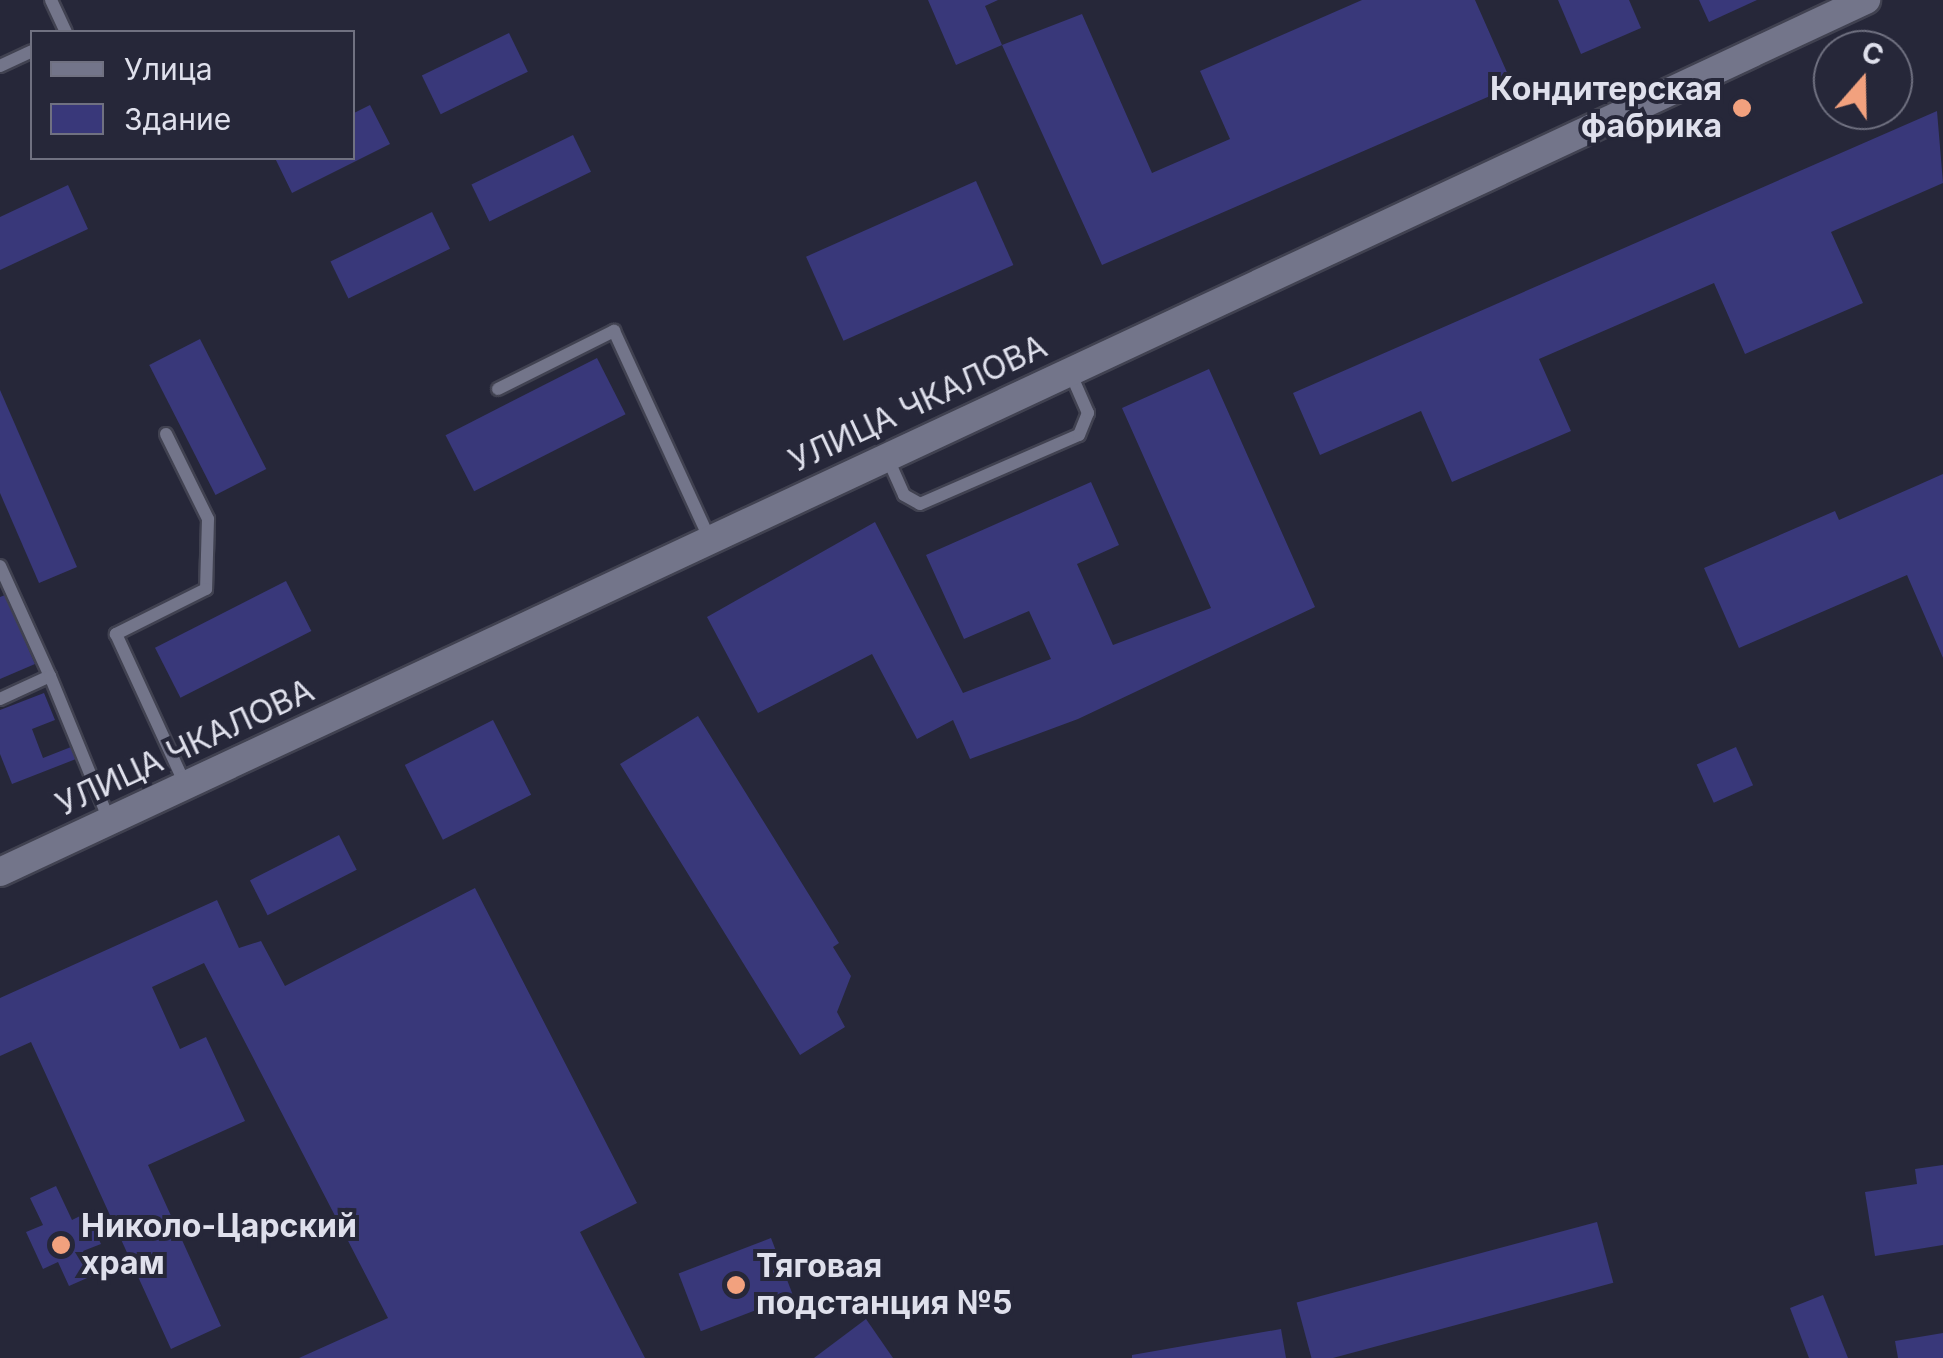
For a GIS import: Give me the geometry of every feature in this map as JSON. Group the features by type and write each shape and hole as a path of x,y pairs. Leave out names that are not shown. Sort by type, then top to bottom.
{"street":[{"name":"УЛИЦА ЧКАЛОВА","path":"0,872 1866,0"}],"lane":[{"path":"51,0 65,30"},
{"path":"0,66 30,52"},
{"path":"498,389 614,331 710,540"},
{"path":"888,458 904,495 920,504 1079,434 1088,412 1069,371"},
{"path":"166,434 208,519 206,589 116,634 187,787"},
{"path":"0,566 110,822"},
{"path":"0,699 50,676"}],"building":[{"path":"928,0 998,0 985,6 1002,45 956,65"},
{"path":"1362,0 1475,0 1513,86 1102,265 1002,45 1082,14 1152,173 1230,139 1200,71"},
{"path":"1558,0 1629,0 1641,28 1581,54"},
{"path":"1699,0 1757,0 1709,22"},
{"path":"509,33 528,72 441,114 422,76"},
{"path":"370,105 390,144 292,193 276,160 355,160 355,112"},
{"path":"1937,111 1943,183 1831,232 1863,303 1745,354 1714,283 1539,359 1571,431 1452,482 1421,411 1320,455 1293,393 1894,130 1913,130 1913,122"},
{"path":"573,135 591,172 489,221 471,185"},
{"path":"976,181 1013,265 844,341 806,257"},
{"path":"68,185 88,229 0,270 0,217"},
{"path":"432,212 450,249 348,298 330,262"},
{"path":"200,339 266,469 215,495 149,365"},
{"path":"597,358 626,414 474,491 446,435"},
{"path":"1209,369 1315,607 1078,719 970,759 953,720 917,739 872,654 758,713 707,617 875,522 963,693 1051,659 1029,611 964,639 926,555 1091,482 1119,545 1077,564 1113,645 1211,608 1122,408"},
{"path":"0,390 77,567 39,583 0,493"},
{"path":"1943,474 1943,658 1907,575 1739,648 1704,568 1835,511 1839,520"},
{"path":"286,581 311,631 180,698 155,648"},
{"path":"5,595 35,664 0,679 0,597"},
{"path":"44,693 55,720 32,729 43,758 71,747 76,759 12,784 0,754 0,710"},
{"path":"698,716 839,943 833,947 851,976 837,1012 845,1027 800,1055 620,764"},
{"path":"493,720 531,795 443,840 405,765"},
{"path":"1736,747 1753,785 1714,803 1697,764"},
{"path":"339,835 357,870 268,915 250,880"},
{"path":"475,888 637,1203 580,1232 645,1358 299,1358 388,1318 204,963 152,987 180,1049 206,1037 245,1121 148,1165 221,1326 171,1349 31,1042 0,1056 0,998 217,900 239,948 261,941 285,986"},
{"path":"1943,1165 1943,1245 1875,1256 1865,1192 1917,1184 1915,1169"},
{"path":"56,1186 72,1220 86,1213 101,1244 83,1251 94,1275 69,1286 58,1262 43,1269 26,1232 43,1225 30,1198"},
{"path":"1597,1222 1613,1283 1333,1358 1311,1358 1297,1302"},
{"name":"Тяговая подстанция №5","path":"771,1238 793,1296 701,1331 679,1273"},
{"path":"1823,1295 1848,1358 1809,1358 1790,1308"},
{"path":"866,1319 893,1358 814,1358"},
{"path":"1281,1329 1286,1358 1132,1358 1132,1355"},
{"path":"1943,1333 1943,1358 1898,1358 1895,1341"}],"place":[{"name":"Кондитерская фабрика","path":"1742,108"},
{"name":"Николо-Царский храм","path":"61,1245"},
{"name":"Тяговая подстанция №5","path":"736,1285"}]}
